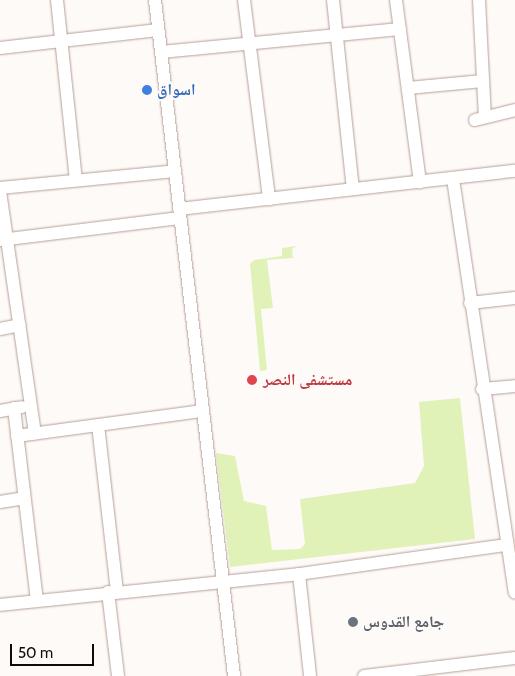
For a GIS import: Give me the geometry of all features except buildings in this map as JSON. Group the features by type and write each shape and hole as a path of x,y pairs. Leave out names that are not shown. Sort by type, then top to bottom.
{"street":[{"path":"57,0 76,180"},
{"path":"155,0 234,676"},
{"path":"244,0 269,199"},
{"path":"333,0 353,189"},
{"path":"396,0 420,182"},
{"path":"479,0 483,81 480,118 515,110"},
{"path":"161,52 400,29"},
{"path":"0,48 158,30"},
{"path":"408,88 483,81"},
{"path":"0,188 175,171"},
{"path":"4,239 269,199 515,171"},
{"path":"453,179 482,389 515,592"},
{"path":"0,192 4,239 20,325 35,433"},
{"path":"470,303 515,298"},
{"path":"0,328 20,325"},
{"path":"482,389 515,386"},
{"path":"0,411 31,406"},
{"path":"14,408 37,600"},
{"path":"17,436 202,411"},
{"path":"98,425 118,676"},
{"path":"0,502 24,498"},
{"path":"0,605 299,574 506,545"},
{"path":"299,574 310,676"},
{"path":"364,676 440,672 515,658"}],"green space":[{"path":"297,246 292,249 293,258 267,260 273,308 261,309 267,370 260,371 250,264 254,260 282,256 282,248"},
{"path":"460,398 475,539 230,567 216,453 235,456 244,501 266,506 272,550 300,549 305,544 300,499 415,483 424,466 419,402"}],"place":[{"name":"اسواق","path":"147,90"},
{"name":"مستشفى النصر","path":"252,380"},
{"name":"جامع القدوس","path":"353,622"}]}
